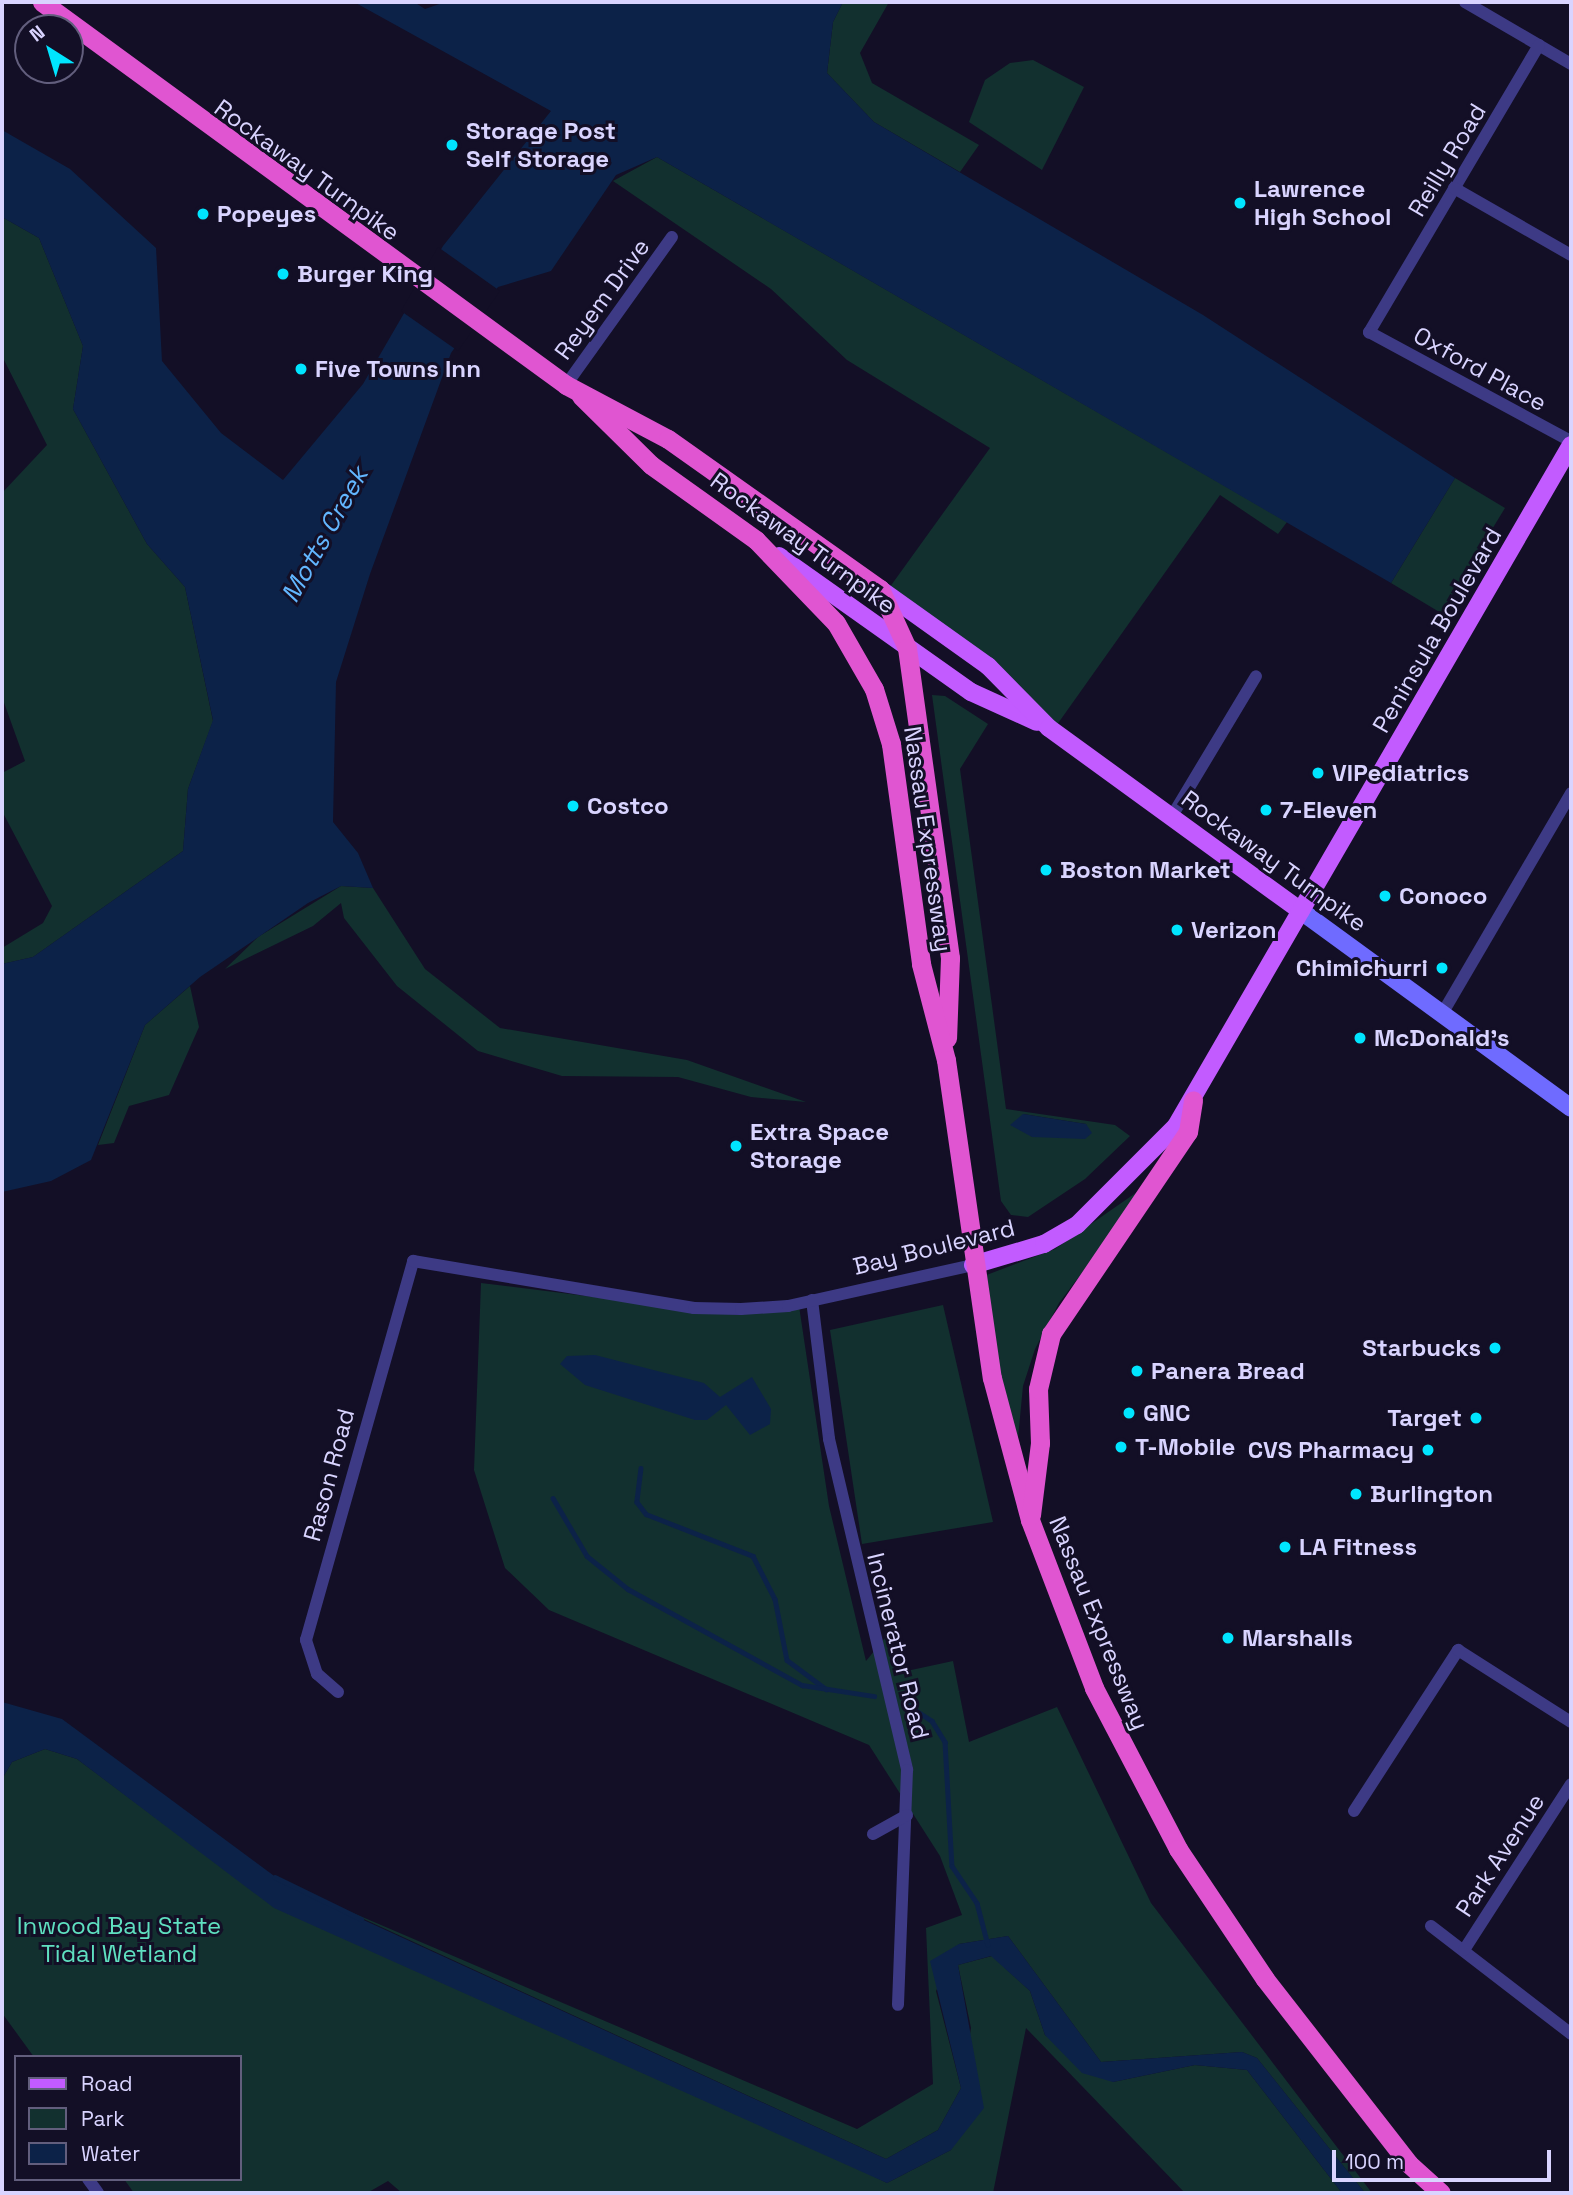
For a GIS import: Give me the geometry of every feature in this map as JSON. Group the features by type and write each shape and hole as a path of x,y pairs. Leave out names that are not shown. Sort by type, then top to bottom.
{"highway":[{"name":"Rockaway Turnpike","path":"42,2 388,259 573,391 651,465 756,540"},
{"name":"Rockaway Turnpike","path":"573,391 668,439 880,589"},
{"name":"Nassau Expressway","path":"756,540 846,636 881,705 921,964 946,1060 973,1265 992,1378 1030,1520 1094,1688 1178,1849 1265,1979 1409,2164 1441,2193"},
{"name":"Nassau Expressway","path":"880,589 907,648 950,958 946,1060"},
{"path":"1030,1520 1040,1443 1039,1375 1051,1334 1188,1132 1194,1100"},
{"name":"Nassau Expressway","path":"1409,2164 1424,2193"}],"main road":[{"name":"Peninsula Boulevard","path":"1301,911 1571,443"},
{"name":"Rockaway Turnpike","path":"756,540 971,692 1049,728"},
{"name":"Rockaway Turnpike","path":"880,589 988,666 1049,728 1571,1108"},
{"name":"Bay Boulevard","path":"973,1265 1036,1247 1077,1225 1153,1155 1194,1100 1301,911"}],"street":[{"path":"1465,2 1571,64"},
{"name":"Reilly Road","path":"1369,331 1539,45"},
{"path":"1454,188 1571,255"},
{"name":"Reyem Drive","path":"573,391 672,237"},
{"name":"Oxford Place","path":"1369,331 1571,443"},
{"path":"1172,816 1256,676"},
{"path":"1442,1014 1571,793"},
{"name":"Bay Boulevard","path":"413,1261 694,1308 811,1300 973,1265"},
{"name":"Rason Road","path":"338,1692 317,1674 306,1640 413,1261"},
{"name":"Incinerator Road","path":"811,1300 829,1439 878,1657 901,1745 907,1815 898,2005"},
{"path":"1354,1811 1458,1650 1571,1723"},
{"name":"Park Avenue","path":"1464,1950 1571,1784"},
{"path":"873,1833 907,1815"},
{"path":"1431,1926 1569,2027"}],"green space":[{"path":"843,2 889,2 860,53 872,83 979,145 960,172 874,122 827,73 833,22"},
{"path":"1033,60 1084,87 1042,170 969,122 985,80 1010,63"},
{"path":"657,157 1287,522 1278,534 1220,495 1054,729 887,591 990,448 847,360 771,289 613,181"},
{"path":"2,217 39,238 83,346 73,409 147,544 185,587 213,721 188,789 183,851 33,957 2,964 2,948 43,923 52,906 2,811 2,773 25,761 2,697 2,493 47,445 2,356"},
{"path":"1455,478 1505,508 1441,613 1391,583"},
{"path":"932,695 945,696 988,724 960,769 1006,1109 1115,1125 1130,1136 1085,1179 1028,1217 1011,1215 1001,1201","holes":["1023,1114 1086,1124 1089,1136 1032,1137"]},
{"path":"341,886 373,888 425,969 500,1028 687,1060 806,1102 751,1097 678,1077 562,1076 478,1051 397,986 344,918 341,903 313,926 225,969 258,937"},
{"path":"190,986 199,1027 169,1095 129,1106 114,1143 98,1145 145,1025"},
{"path":"1150,1183 1059,1303 1035,1349 1023,1386 1016,1459 976,1279 1055,1249"},
{"path":"481,1283 738,1315 799,1306 829,1506 866,1661 889,1633 902,1672 953,1661 969,1742 1057,1707 1151,1903 1372,2193 1365,2193 1257,2058 1242,2052 1101,2062 1008,1936 959,1944 936,1991 961,2088 938,2130 886,2159 318,1898 857,2129 933,2084 926,1928 962,1915 940,1856 869,1745 549,1610 505,1568 474,1470"},
{"path":"943,1305 993,1522 862,1544 830,1330"},
{"name":"Inwood Bay State Tidal Wetland","path":"45,1749 77,1759 164,1824 887,2183 951,2150 971,2028 958,1965 992,1956 1030,1991 1045,2035 1113,2082 1195,2065 1247,2070 1342,2193 1185,2193 1026,2028 993,2193 402,2193 388,2181 367,2193 134,2193 125,2181 242,2181 242,2055 33,2055 2,2013 2,1779 12,1762"}],"water":[{"name":"Motts Creek","path":"354,2 414,2 425,9 445,2 843,2 833,22 827,73 874,122 1203,315 1455,478 1391,583 657,157 616,175 551,271 498,287 451,353 370,574 336,682 333,822 358,853 373,888 341,886 308,903 200,977 145,1025 91,1160 51,1181 2,1192 2,964 33,957 183,851 188,789 213,720 185,587 147,544 73,409 83,346 39,238 2,217 2,130 70,169 156,248 162,361 221,433 283,480 363,384 443,246 551,111"},
{"path":"1023,1114 1086,1124 1092,1133 1085,1139 1032,1137 1010,1125"},
{"path":"595,1355 704,1383 720,1397 752,1377 771,1409 770,1424 750,1435 726,1405 707,1420 695,1420 585,1385 560,1364 567,1356"},
{"path":"2,1702 62,1719 285,1884 886,2159 938,2130 961,2088 930,1961 959,1944 1008,1936 1101,2062 1242,2052 1257,2058 1365,2193 1342,2193 1247,2070 1195,2065 1113,2082 1082,2073 1045,2035 1030,1991 991,1956 958,1965 984,2108 951,2150 887,2183 274,1908 77,1759 45,1749 12,1762 2,1779"}],"pier":[{"path":"438,247 500,291 458,351 401,311"}],"waterway":[{"path":"641,1468 637,1502 646,1514 753,1556 775,1599 787,1660 826,1689"},
{"path":"553,1498 587,1556 628,1589 802,1685 874,1696"},
{"path":"906,1704 932,1721 945,1742 952,1866 977,1903 988,1945"},
{"path":"275,1877 361,1919"}],"place":[{"name":"Storage Post Self Storage","path":"452,145"},
{"name":"Lawrence High School","path":"1240,203"},
{"name":"Popeyes","path":"203,214"},
{"name":"Burger King","path":"283,274"},
{"name":"Five Towns Inn","path":"301,369"},
{"name":"VIPediatrics","path":"1318,773"},
{"name":"Costco","path":"573,806"},
{"name":"7-Eleven","path":"1266,810"},
{"name":"Boston Market","path":"1046,870"},
{"name":"Conoco","path":"1385,896"},
{"name":"Verizon","path":"1177,930"},
{"name":"Chimichurri","path":"1442,968"},
{"name":"McDonald's","path":"1360,1038"},
{"name":"Extra Space Storage","path":"736,1146"},
{"name":"Starbucks","path":"1495,1348"},
{"name":"Panera Bread","path":"1137,1371"},
{"name":"GNC","path":"1129,1413"},
{"name":"Target","path":"1476,1418"},
{"name":"T-Mobile","path":"1121,1447"},
{"name":"CVS Pharmacy","path":"1428,1450"},
{"name":"Burlington","path":"1356,1494"},
{"name":"LA Fitness","path":"1285,1547"},
{"name":"Marshalls","path":"1228,1638"}]}
